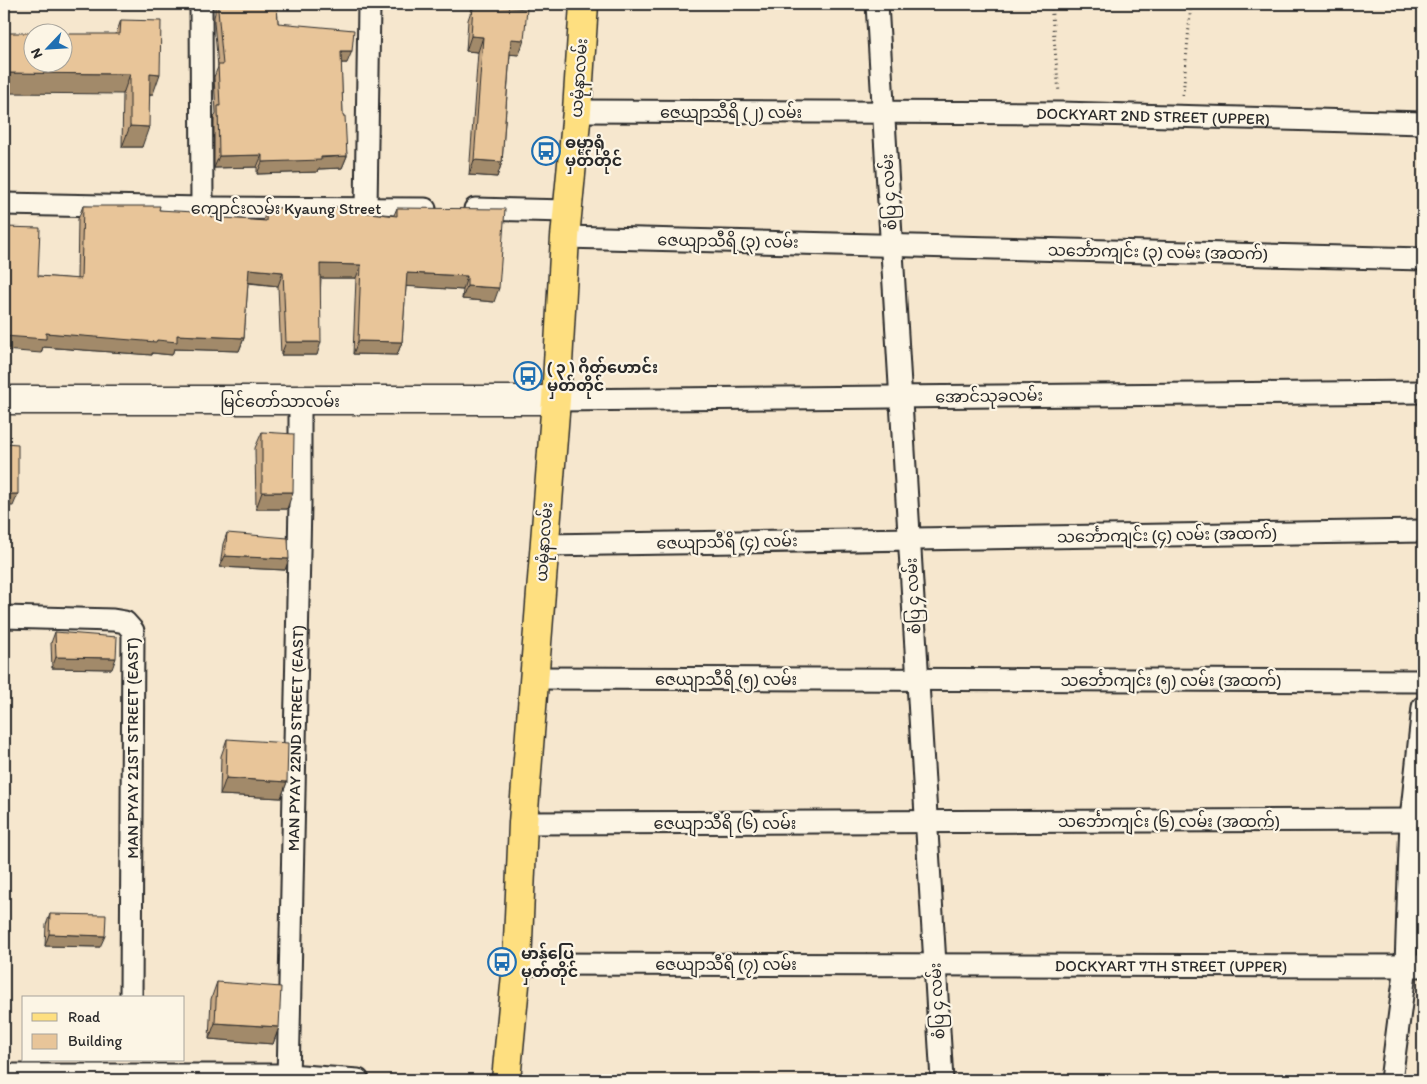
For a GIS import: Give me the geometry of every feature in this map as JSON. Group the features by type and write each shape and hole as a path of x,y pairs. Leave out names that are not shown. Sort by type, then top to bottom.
{"main road":[{"name":"ယမုံနာလမ်း","path":"506,1080 517,964 523,823 556,400 565,237 577,111 584,4"},
{"name":"မြင်တော်သာလမ်း","path":"4,400 556,400"}],"street":[{"path":"201,4 202,208"},
{"path":"366,208 369,4"},
{"name":"စံပြ ၄ လမ်း","path":"877,4 942,1080"},
{"name":"ဇေယျာသီရိ (၂) လမ်း","path":"577,111 884,112"},
{"name":"DOCKYART 2ND STREET (UPPER)","path":"884,112 1061,113 1423,123"},
{"name":"ကျောင်းလမ်း Kyaung Street","path":"4,204 202,208 568,210"},
{"name":"ဇေယျာသီရိ (၃) လမ်း","path":"565,237 892,246"},
{"name":"သင်္ဘောကျင်း (၃) လမ်း (အထက်)","path":"892,246 1423,259"},
{"name":"အောင်သုခလမ်း","path":"556,400 1423,392"},
{"name":"MAN PYAY 22ND STREET (EAST)","path":"288,1078 300,503 300,401"},
{"name":"သင်္ဘောကျင်း (၄) လမ်း (အထက်)","path":"910,539 1423,531"},
{"name":"ဇေယျာသီရိ (၄) လမ်း","path":"544,545 910,539"},
{"name":"MAN PYAY 21ST STREET (EAST)","path":"4,617 113,620 125,622 133,631 131,996"},
{"name":"ဇေယျာသီရိ (၅) လမ်း","path":"534,678 918,679"},
{"name":"သင်္ဘောကျင်း (၅) လမ်း (အထက်)","path":"918,679 1423,681"},
{"path":"1391,1080 1414,966 1417,820 1423,707"},
{"name":"သင်္ဘောကျင်း (၆) လမ်း (အထက်)","path":"927,822 1417,820"},
{"name":"ဇေယျာသီရိ (၆) လမ်း","path":"523,823 927,822"},
{"name":"ဇေယျာသီရိ (၇) လမ်း","path":"517,964 935,964"},
{"name":"DOCKYART 7TH STREET (UPPER)","path":"935,964 1414,966"},
{"path":"4,1075 131,1072 358,1080"}],"path":[{"path":"1051,4 1061,113"},
{"path":"1181,117 1191,4"}],"building":[{"path":"219,4 277,4 278,23 354,30 352,51 341,51 343,116 345,116 347,156 321,157 321,160 262,162 262,155 219,156 218,106 220,106 218,65 223,65"},
{"path":"473,5 527,9 524,40 511,39 502,162 474,160 483,37 471,36"},
{"path":"121,20 161,21 160,74 150,73 149,127 130,126 130,74 4,73 4,33 22,33 22,72 72,72 72,34 120,34"},
{"path":"83,206 160,206 159,210 212,213 211,217 266,221 267,207 332,212 332,207 342,207 360,210 360,212 397,216 397,208 505,209 499,288 467,286 467,276 407,273 402,342 358,341 361,265 320,264 321,342 286,342 283,272 249,269 244,338 177,335 177,342 157,340 156,342 46,333 46,339 4,336 4,227 40,228 38,276 81,279"},
{"path":"262,432 294,434 293,492 262,492"},
{"path":"4,443 18,444 18,494 4,494"},
{"path":"227,533 288,538 289,559 225,556"},
{"path":"55,632 117,637 116,658 56,657"},
{"path":"227,739 288,743 287,782 226,778"},
{"path":"50,914 106,915 105,936 49,934"},
{"path":"217,982 281,987 279,1027 215,1023"}],"place":[{"name":"ဓမ္မာရုံ မှတ်တိုင်","path":"546,151"},
{"name":"( ၃ ) ဂိတ်ဟောင်း မှတ်တိုင်","path":"528,376"},
{"name":"မာန်ပြေ မှတ်တိုင်","path":"502,962"}]}
